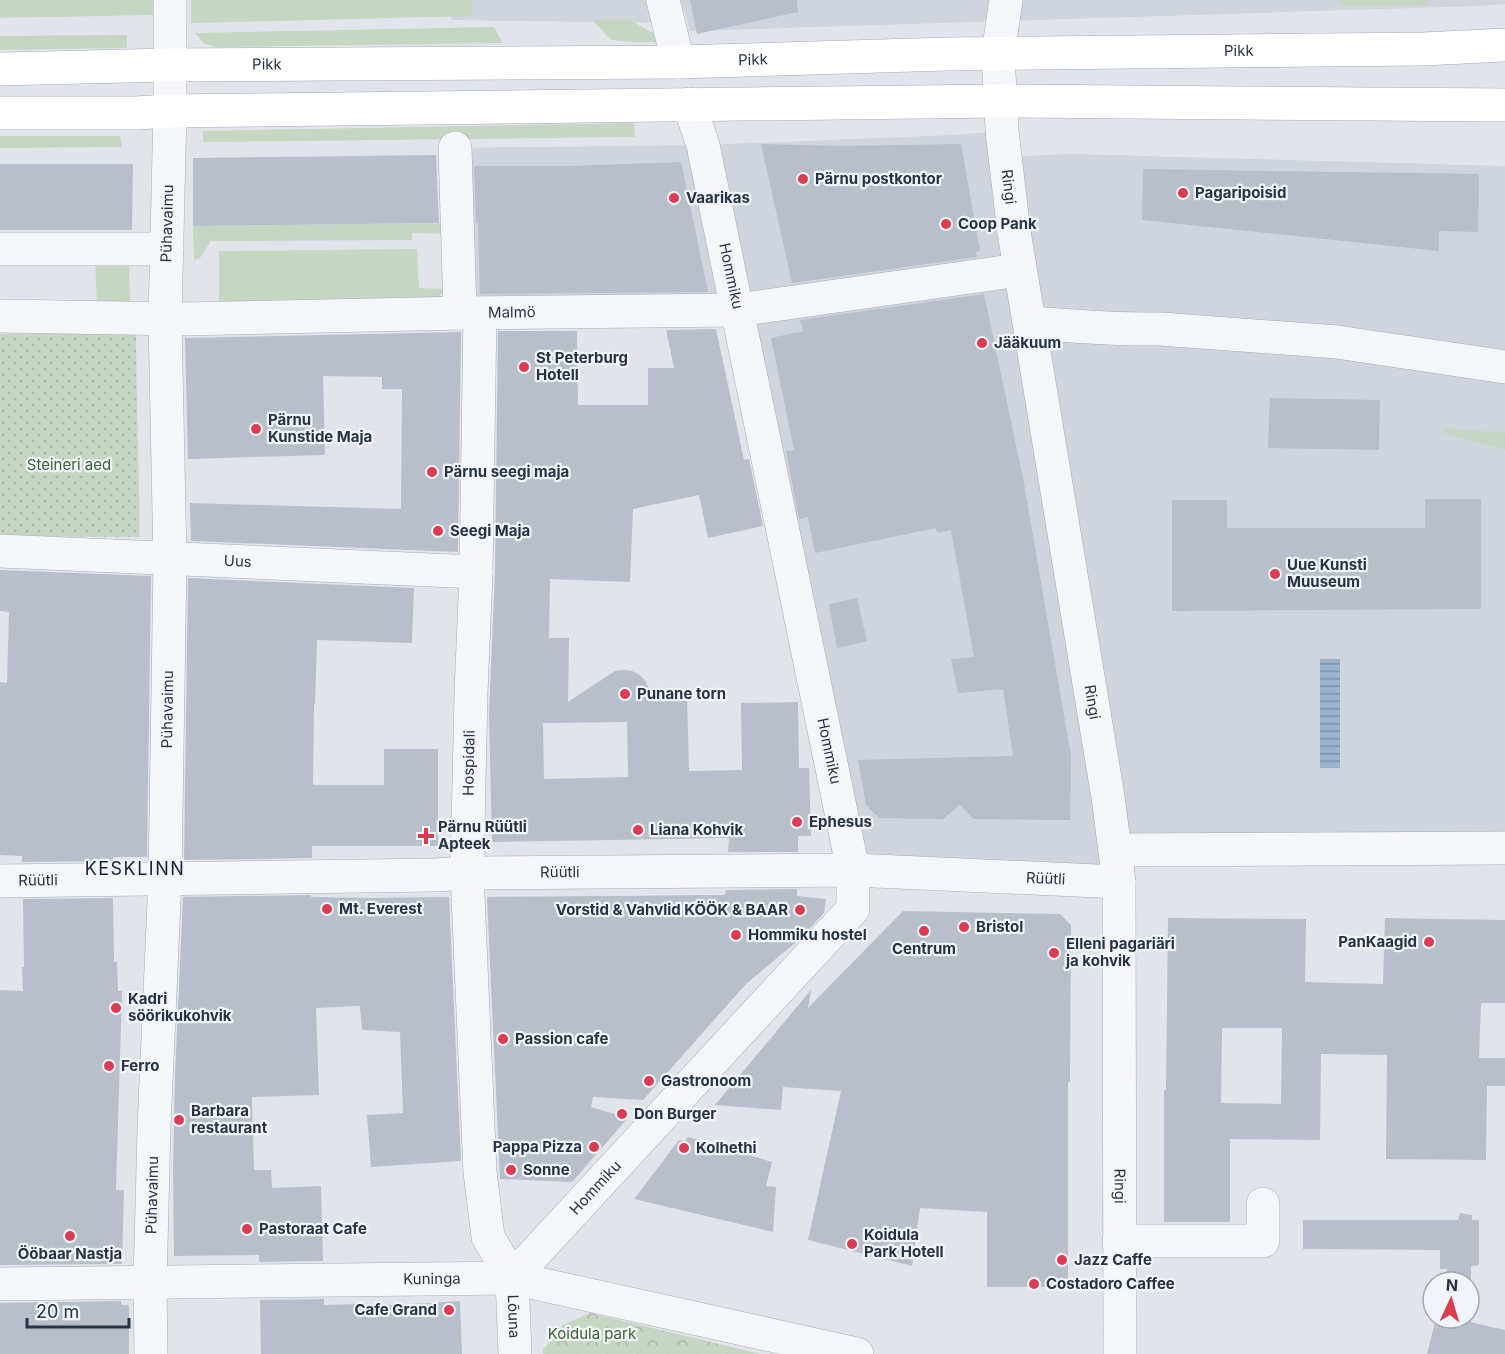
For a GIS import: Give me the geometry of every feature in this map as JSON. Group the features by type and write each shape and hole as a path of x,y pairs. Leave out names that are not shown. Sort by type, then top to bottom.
{"main road":[{"name":"Pikk","path":"0,69 170,65 678,62 998,54 1423,49 1505,45"},
{"path":"0,113 1001,101 1505,105"}],"street":[{"name":"Pühavaimu","path":"151,1354 150,1283 165,879 170,560 165,319 170,0"},
{"path":"663,0 678,62"},
{"name":"Ringi","path":"981,0 985,19 998,54"},
{"name":"Ringi","path":"1006,0 998,54 1007,175 1020,270 1117,866 1120,1354"},
{"name":"Hommiku","path":"512,1278 853,909 853,870 703,145 689,104"},
{"name":"Hospidali","path":"455,148 470,313 476,572 467,873 480,1172 488,1237 512,1278"},
{"path":"0,249 166,249"},
{"name":"Malmö","path":"0,316 165,319 738,310 1020,270"},
{"path":"1030,323 1135,330 1161,329 1337,342 1505,367"},
{"name":"Uus","path":"0,551 476,572"},
{"name":"Rüütli","path":"0,881 1117,866 1505,848"},
{"path":"1119,1241 1263,1241 1263,1204"},
{"name":"Kuninga","path":"0,1284 512,1278 857,1354"},
{"name":"Lõuna","path":"512,1278 515,1354"}],"shaded area":[{"path":"445,0 663,0 668,23 452,20"},
{"path":"681,0 1505,0 1505,4 690,31"},
{"path":"1002,131 1005,157 1071,154 1505,166 1505,848 1116,850 1119,882 853,870 738,310 464,313 459,148 703,145"}],"green space":[{"path":"0,0 154,0 154,15 0,18"},
{"path":"191,0 472,0 472,16 191,23"},
{"path":"1338,0 1428,0 1427,5 1340,6"},
{"path":"628,19 655,34 657,42 611,40 592,20"},
{"path":"494,27 503,43 216,47 203,43 195,33"},
{"path":"127,35 127,48 0,50 0,36"},
{"path":"634,123 635,137 203,142 203,131"},
{"path":"0,136 120,136 122,147 0,148"},
{"path":"450,223 450,234 412,233 412,240 211,241 200,258 194,260 193,226"},
{"path":"417,249 419,288 445,289 435,302 219,301 219,251"},
{"path":"95,260 129,260 130,303 97,303"},
{"name":"Steineri aed","path":"0,334 136,334 139,537 0,536"},
{"path":"1443,428 1505,433 1505,450 1444,433"},
{"name":"Koidula park","path":"590,1313 761,1354 543,1354 543,1350 563,1325"}],"water":[{"path":"1320,659 1340,659 1340,768 1320,768"}],"building":[{"path":"690,0 797,0 798,12 697,34"},
{"path":"761,144 838,146 961,144 980,251 976,252 977,257 792,283"},
{"path":"436,155 439,223 193,226 193,158"},
{"path":"681,162 708,292 480,294 474,166 571,166"},
{"path":"0,164 133,164 132,230 0,230"},
{"path":"1143,169 1479,174 1478,232 1439,231 1439,251 1142,220"},
{"path":"984,294 1023,478 1071,756 1070,820 973,819 960,805 943,819 879,818 866,805 858,760 1013,756 1003,689 958,693 951,659 974,657 951,530 937,533 936,528 815,553 808,517 799,519 786,451 794,450 771,338 803,331 800,320"},
{"path":"716,329 744,460 749,459 763,526 708,538 699,495 633,509 630,582 550,579 549,638 569,638 568,702 615,671 624,670 640,675 652,696 687,695 689,771 742,770 741,703 798,702 799,768 809,768 811,836 798,836 798,852 728,852 729,838 492,842 489,714 495,572 498,331 577,331 578,405 648,405 648,368 674,368 666,330","holes":["627,722 628,777 544,779 543,723"]},
{"path":"461,332 458,552 191,541 190,503 401,509 402,389 382,389 382,377 323,376 325,455 188,459 185,338"},
{"path":"1270,398 1380,400 1379,450 1268,448"},
{"path":"1425,499 1481,499 1481,609 1172,611 1172,500 1227,500 1227,528 1425,528"},
{"path":"0,570 151,576 147,857 113,857 113,861 22,862 22,856 0,855 0,682 7,683 9,612 0,611"},
{"path":"188,578 414,588 412,643 317,640 313,785 384,785 384,749 438,749 438,846 312,846 312,858 184,860"},
{"path":"857,598 867,641 837,648 829,604"},
{"path":"797,889 797,896 826,899 824,913 801,938 746,984 643,1100 593,1097 591,1107 628,1118 572,1182 500,1179 487,897 725,895 726,890"},
{"path":"311,895 311,897 372,898 449,897 461,1161 371,1167 367,1115 403,1113 400,1032 362,1030 360,1006 316,1008 319,1095 252,1097 254,1170 271,1170 272,1188 321,1186 323,1261 259,1262 259,1255 174,1256 175,1075 183,897"},
{"path":"113,898 114,962 117,962 118,991 122,991 116,1190 124,1190 122,1264 0,1265 0,990 23,991 23,899"},
{"path":"903,911 1060,914 1071,925 1068,1287 987,1287 987,1212 920,1208 912,1266 808,1240 841,1091 783,1087 781,1110 715,1105 811,990 808,1008"},
{"path":"1168,918 1306,919 1305,982 1383,984 1385,918 1505,920 1505,1003 1481,1003 1479,1058 1505,1058 1505,1086 1487,1086 1486,1160 1386,1159 1387,1055 1321,1054 1320,1140 1230,1139 1230,1222 1164,1222 1164,1090 1166,1090","holes":["1222,1028 1282,1028 1281,1104 1221,1103"]},
{"path":"688,1137 772,1162 766,1186 776,1187 773,1232 634,1199 679,1140 685,1141"},
{"path":"1460,1213 1472,1215 1472,1220 1479,1220 1479,1265 1471,1266 1471,1270 1440,1269 1440,1250 1303,1249 1303,1220 1458,1220"},
{"path":"324,1299 324,1305 358,1304 358,1307 460,1301 462,1354 261,1354 260,1300"},
{"path":"121,1301 121,1305 129,1305 129,1354 0,1354 0,1303"},
{"path":"1481,1325 1505,1330 1505,1354 1427,1354 1433,1330 1481,1330"}],"place":[{"name":"Pärnu postkontor","path":"803,179"},
{"name":"Pagaripoisid","path":"1183,193"},
{"name":"Vaarikas","path":"674,198"},
{"name":"Coop Pank","path":"946,224"},
{"name":"Jääkuum","path":"982,343"},
{"name":"St Peterburg Hotell","path":"524,367"},
{"name":"Pärnu Kunstide Maja","path":"256,429"},
{"name":"Pärnu seegi maja","path":"432,472"},
{"name":"Seegi Maja","path":"438,531"},
{"name":"Uue Kunsti Muuseum","path":"1275,574"},
{"name":"Punane torn","path":"625,694"},
{"name":"Ephesus","path":"797,822"},
{"name":"Liana Kohvik","path":"638,830"},
{"name":"Pärnu Rüütli Apteek","path":"426,836"},
{"name":"Mt. Everest","path":"327,909"},
{"name":"Vorstid & Vahvlid KÖÖK & BAAR","path":"800,910"},
{"name":"Bristol","path":"964,927"},
{"name":"Centrum","path":"924,931"},
{"name":"Hommiku hostel","path":"736,935"},
{"name":"PanKaagid","path":"1429,942"},
{"name":"Elleni pagariäri ja kohvik","path":"1054,953"},
{"name":"Kadri söörikukohvik","path":"116,1008"},
{"name":"Passion cafe","path":"503,1039"},
{"name":"Ferro","path":"109,1066"},
{"name":"Gastronoom","path":"649,1081"},
{"name":"Don Burger","path":"622,1114"},
{"name":"Barbara restaurant","path":"179,1120"},
{"name":"Pappa Pizza","path":"594,1147"},
{"name":"Kolhethi","path":"684,1148"},
{"name":"Sonne","path":"511,1170"},
{"name":"Pastoraat Cafe","path":"247,1229"},
{"name":"Ööbaar Nastja","path":"70,1236"},
{"name":"Koidula Park Hotell","path":"852,1244"},
{"name":"Jazz Caffe","path":"1062,1260"},
{"name":"Costadoro Caffee","path":"1034,1284"},
{"name":"Cafe Grand","path":"449,1310"}],"district":[{"name":"KESKLINN","path":"135,869"}]}
